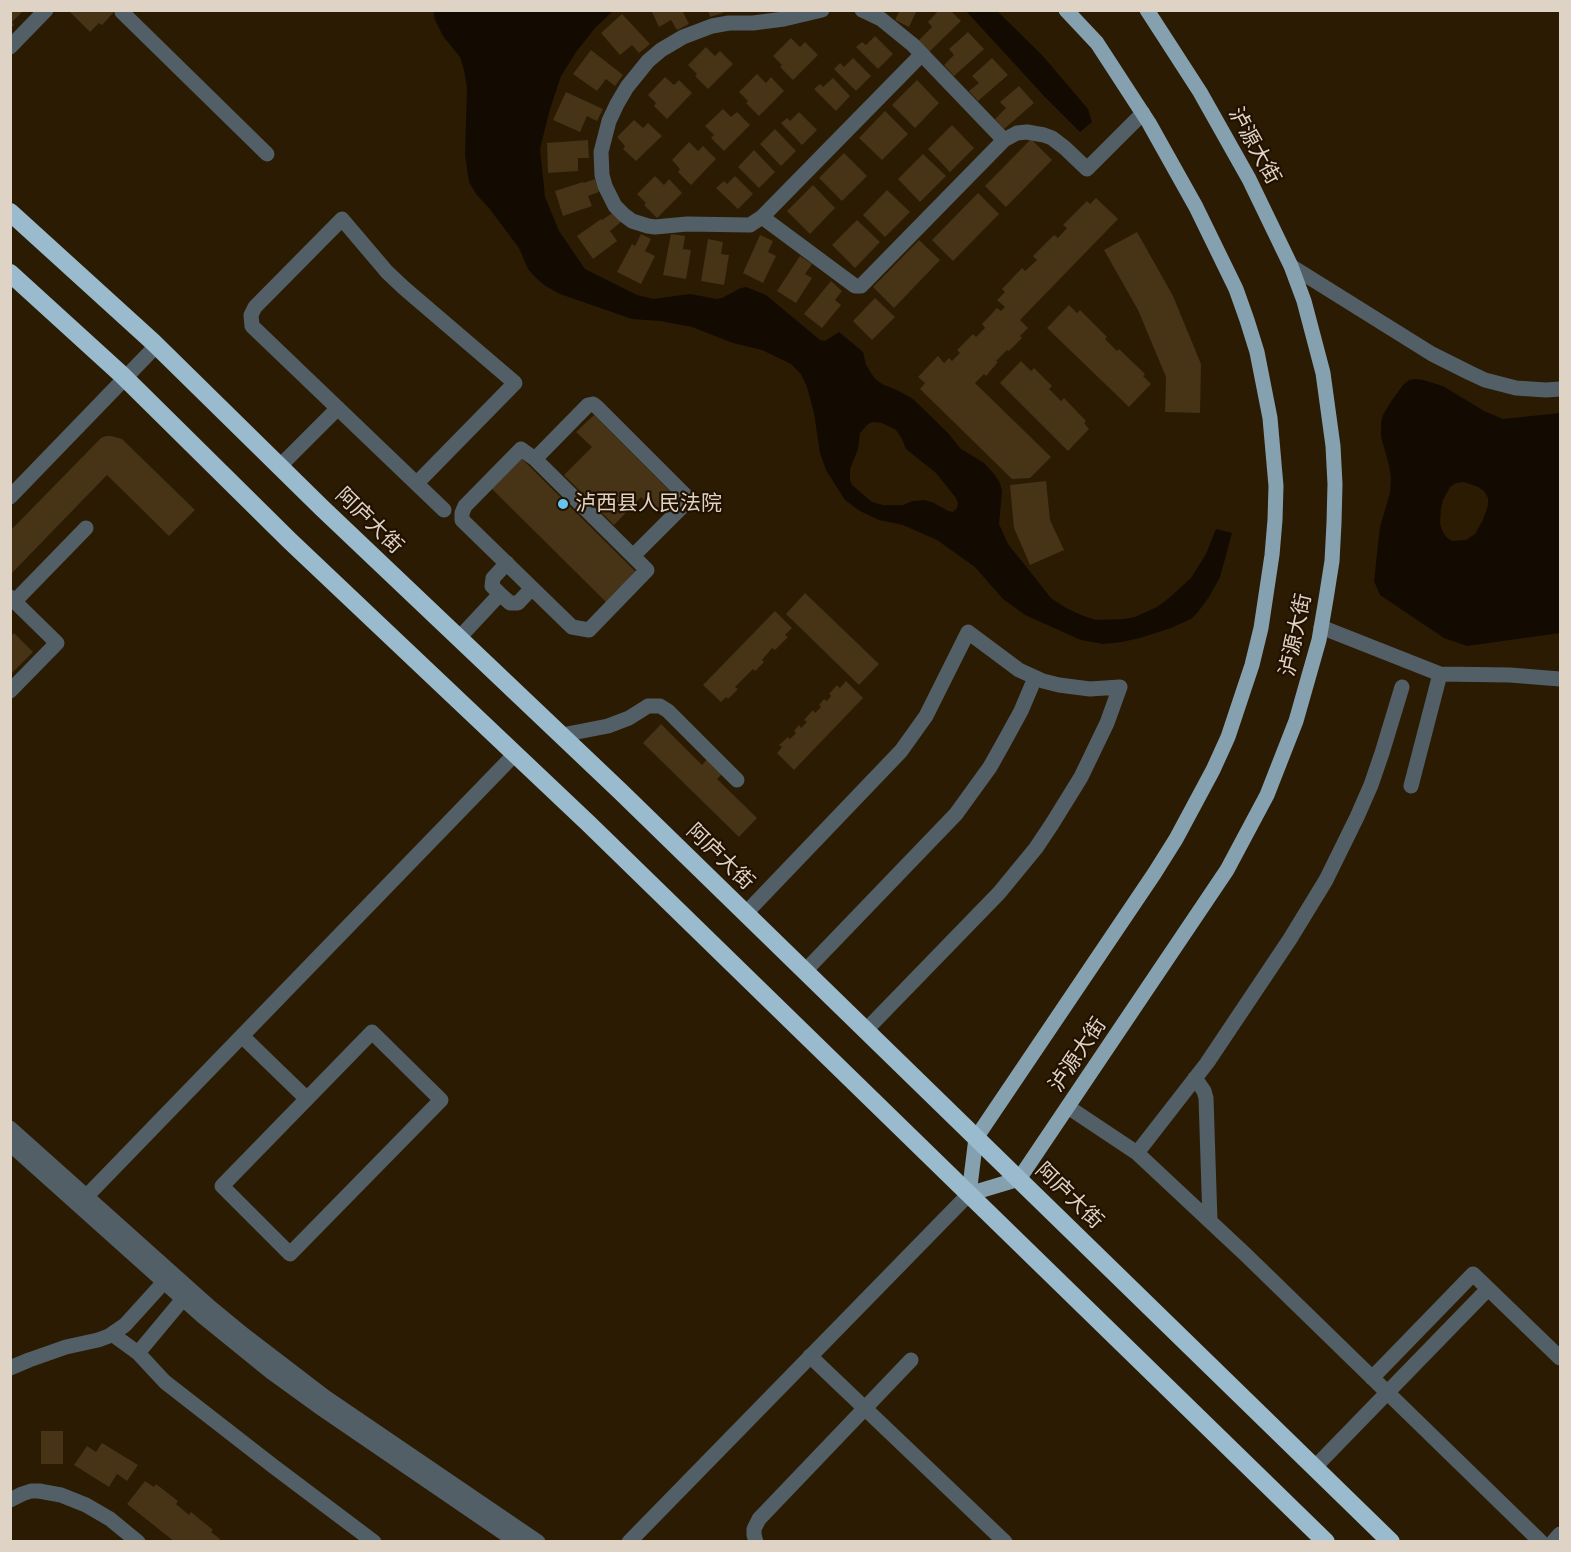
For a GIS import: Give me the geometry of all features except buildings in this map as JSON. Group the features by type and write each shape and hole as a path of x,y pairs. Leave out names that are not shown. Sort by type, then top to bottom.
{"highway":[{"name":"阿庐大街","path":"10,212 156,346 322,508 562,735 1392,1542"},
{"path":"10,273 125,378 299,549 597,832 1326,1542"}],"main road":[{"path":"1019,1179 969,1194 976,1138 1176,839 1228,737 1254,656 1268,590 1275,520 1276,486 1270,418 1257,352 1236,289 1196,207 1143,112 1097,43 1066,10"},
{"name":"泸源大街","path":"1019,1179 1203,907 1249,831 1271,786 1309,681 1330,570 1335,484 1333,446 1327,400 1314,336 1304,301 1291,266 1266,213 1226,136 1147,10"}],"street":[{"path":"10,47 46,10"},
{"path":"124,10 122,12 267,154"},
{"path":"822,10 784,19 712,26 683,37 661,50 637,73 609,121 601,152 602,175 615,206 632,221 648,226 750,225 762,217 922,54"},
{"path":"862,10 881,19 922,54 1004,141"},
{"path":"762,217 855,286 861,286 1004,141 1027,132 1044,135 1065,148 1087,169 1143,112"},
{"path":"417,483 515,383 387,272 342,219 255,307 251,315 252,326 444,510"},
{"path":"1291,266 1432,354 1485,380 1516,388 1560,389"},
{"path":"10,496 156,346"},
{"path":"535,459 588,405 593,404 597,407 687,497 686,503 633,556"},
{"path":"280,466 338,408"},
{"path":"521,449 535,459 647,570 589,630 572,627 462,520 465,506 521,449"},
{"path":"10,691 57,643 13,599 87,528"},
{"path":"507,563 493,578 492,586 510,603 518,603 532,588"},
{"path":"459,638 501,594"},
{"path":"1321,627 1440,674 1510,675 1560,679"},
{"path":"746,914 901,751 926,716 968,632 1008,663 1035,678 1075,687 1120,687 1107,723 1081,777 1036,848 999,893 866,1030"},
{"path":"1411,786 1440,674"},
{"path":"805,971 956,814 1004,742 1035,678"},
{"path":"1137,1153 1195,1078 1249,1001 1326,880 1371,785 1401,687"},
{"path":"562,735 609,726 629,718 648,706 660,706 668,711 737,780"},
{"path":"83,1201 515,754"},
{"path":"372,1032 441,1100 290,1254 222,1186 307,1099 372,1032"},
{"path":"242,1036 307,1099"},
{"path":"1195,1078 1206,1098 1210,1221"},
{"path":"1068,1107 1137,1153 1388,1392 1541,1542"},
{"path":"10,1128 164,1282 236,1344 308,1399 517,1542"},
{"path":"10,1144 83,1201 279,1363 538,1542"},
{"path":"637,1539 810,1356 969,1194"},
{"path":"1372,1378 1473,1274 1560,1358"},
{"path":"10,1368 38,1356 112,1334 125,1325 164,1282"},
{"path":"1315,1467 1488,1289"},
{"path":"138,1353 183,1299"},
{"path":"112,1334 138,1353 165,1382 374,1542"},
{"path":"810,1356 1005,1542"},
{"path":"756,1542 754,1529 759,1519 910,1360"},
{"path":"10,1500 31,1491 61,1495 86,1505 110,1519 138,1542"},
{"path":"1553,1542 1560,1534"}],"shaded area":[{"path":"433,11 613,11 595,28 561,76 540,149 545,197 559,231 585,269 637,295 653,299 690,294 717,299 746,287 766,295 820,340 825,341 839,332 863,352 866,365 875,379 913,399 961,449 984,463 995,475 1002,491 999,524 1008,544 1051,598 1081,615 1096,620 1124,619 1135,617 1157,607 1191,578 1206,554 1216,529 1232,533 1220,577 1198,612 1191,619 1171,628 1140,638 1103,644 1081,640 1025,615 1003,599 975,567 937,540 903,525 879,520 860,511 845,500 826,470 820,453 814,413 807,387 801,374 791,364 762,350 733,343 692,327 632,319 560,294 544,285 528,269 519,248 469,182 465,155 467,88 464,70 460,57 443,36","holes":["872,422 882,423 896,430 906,449 936,473 956,498 957,508 953,512 924,500 903,505 883,505 872,502 852,485 850,469 858,449 860,433"]},
{"path":"966,11 997,11 1042,55 1088,109 1092,122 1080,132"},
{"path":"1409,380 1423,380 1443,386 1484,411 1503,419 1560,413 1560,633 1467,646 1444,638 1380,595 1374,581 1380,527 1390,493 1391,478 1381,437 1381,422 1390,403","holes":["1464,482 1478,487 1488,498 1483,520 1475,534 1466,540 1452,541 1446,537 1440,523 1443,500 1450,487 1456,483"]}],"place":[{"name":"泸西县人民法院","path":"563,504"}]}
